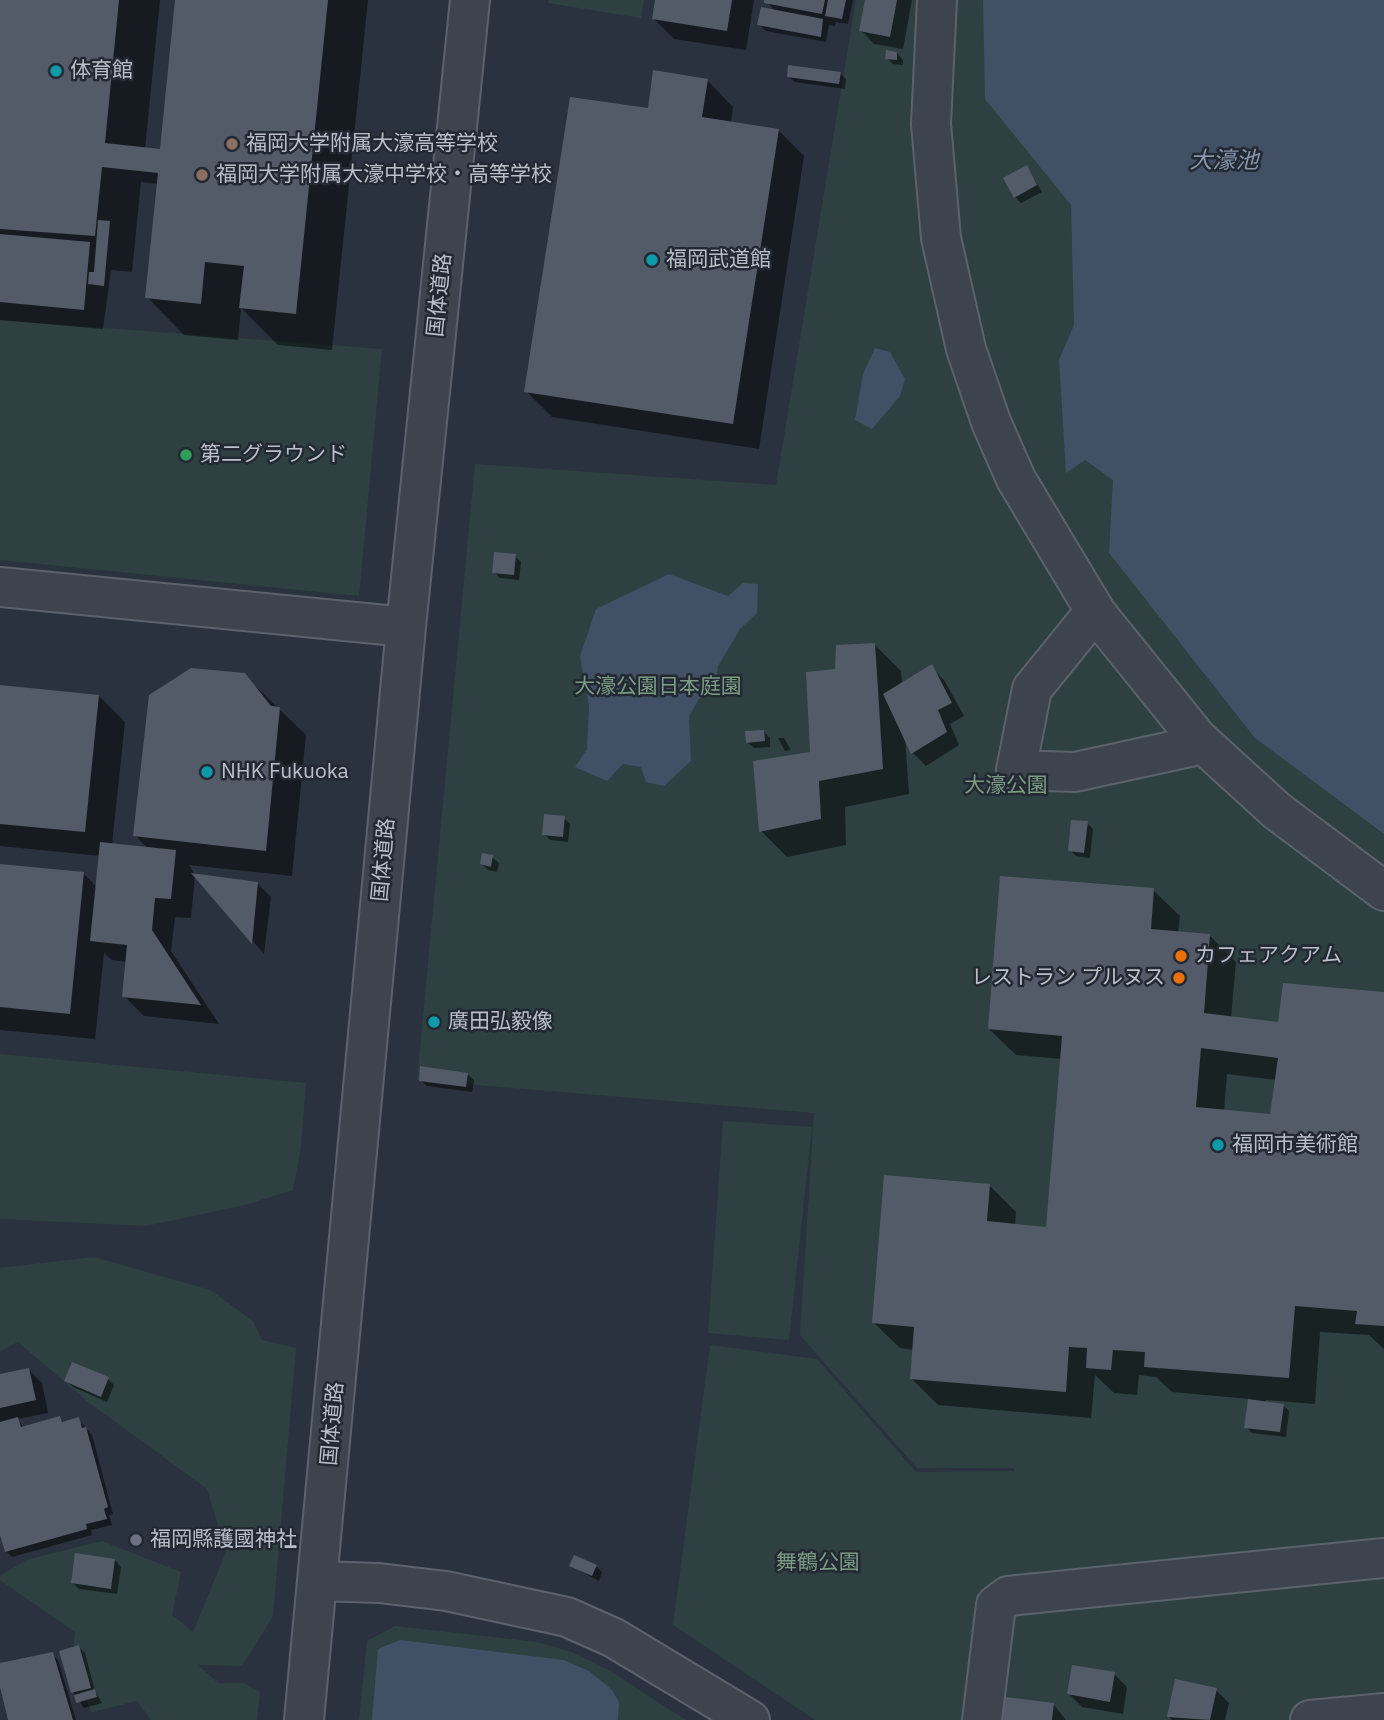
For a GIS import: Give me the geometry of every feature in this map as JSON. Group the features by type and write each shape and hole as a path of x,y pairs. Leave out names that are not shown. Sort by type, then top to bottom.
{"street":[{"name":"国体道路","path":"304,1720 406,627 470,0"},
{"path":"936,0 931,124 941,238 966,349 991,422 1016,479 1097,614 1197,738 1277,811 1384,891"},
{"path":"0,587 406,627"},
{"path":"1088,620 1032,689 1016,770 1075,772 1190,747"},
{"path":"982,1720 996,1605 1008,1596 1384,1558"},
{"path":"318,1581 379,1583 446,1591 567,1617 614,1638 750,1720"},
{"path":"1310,1720 1384,1713"}],"green space":[{"path":"549,0 644,0 641,18 548,3"},
{"name":"大濠公園","path":"856,0 1384,0 1384,1720 815,1720 673,1625 710,1345 817,1359 916,1472 1015,1471 1015,1468 917,1468 800,1335 814,1113 417,1080 475,464 776,485"},
{"name":"第二グラウンド","path":"0,320 382,349 359,596 0,560"},
{"path":"0,1054 306,1083 301,1147 293,1190 245,1205 146,1226 0,1219"},
{"path":"723,1121 812,1127 789,1340 708,1333"},
{"path":"94,1257 210,1290 253,1321 262,1340 296,1348 273,1616 242,1666 198,1665 218,1683 243,1683 260,1692 257,1720 151,1720 137,1701 92,1712 71,1671 75,1632 0,1580 0,1576 26,1560 102,1541 181,1572 172,1615 193,1632 226,1552 207,1489 87,1401 18,1342 0,1351 0,1268"},
{"path":"395,1626 537,1642 572,1652 610,1671 686,1720 359,1720 367,1641"}],"water":[{"name":"大濠池","path":"983,0 1384,0 1384,834 1255,738 1109,553 1113,480 1085,460 1066,473 1059,360 1074,325 1071,205 985,99"},
{"path":"875,348 890,352 905,379 900,396 872,429 855,420 863,374"},
{"path":"669,574 728,596 743,583 758,584 757,613 740,629 718,666 716,689 699,699 689,716 691,761 664,786 646,782 641,767 623,764 607,781 575,767 587,749 589,706 580,656 596,609"},
{"path":"400,1640 564,1660 589,1671 612,1690 619,1702 618,1720 372,1720 378,1649"}],"building":[{"path":"0,0 119,0 105,143 160,149 175,0 328,0 296,314 239,308 244,266 205,262 201,304 145,298 158,173 102,167 95,236 0,229"},
{"path":"655,0 732,0 727,31 652,19"},
{"path":"764,0 825,0 822,14 764,3"},
{"path":"828,0 846,0 842,19 825,16"},
{"path":"865,0 897,0 890,37 859,31"},
{"path":"761,7 823,19 821,37 757,25"},
{"path":"886,50 897,52 897,60 885,59"},
{"path":"788,65 841,72 839,84 787,77"},
{"name":"福岡武道館","path":"653,70 708,79 702,117 779,129 733,424 524,392 570,97 648,108"},
{"path":"1027,165 1037,185 1014,198 1003,178"},
{"path":"98,220 110,221 104,286 88,284 89,272 94,272"},
{"path":"0,234 90,242 84,310 0,302"},
{"path":"494,552 516,554 514,575 492,573"},
{"path":"875,643 883,769 819,781 821,819 759,832 753,761 810,752 806,672 835,669 836,645"},
{"path":"932,664 952,703 938,710 947,732 911,754 883,694"},
{"name":"NHK Fukuoka","path":"191,668 245,673 271,706 280,707 266,851 133,836 149,695"},
{"path":"0,685 99,695 85,832 0,824"},
{"path":"764,730 765,741 746,743 745,731"},
{"path":"544,814 565,816 563,837 542,835"},
{"path":"1071,820 1088,821 1084,853 1068,851"},
{"path":"100,842 176,850 171,899 155,898 152,930 201,1005 122,997 127,945 90,941"},
{"path":"482,853 493,855 491,867 480,864"},
{"path":"0,864 84,872 70,1014 0,1007"},
{"path":"191,873 258,882 252,944"},
{"name":"福岡市美術館","path":"1000,876 1154,888 1151,929 1210,934 1204,1013 1278,1022 1283,983 1384,992 1384,1326 1355,1324 1357,1311 1295,1306 1289,1378 1144,1367 1145,1352 1113,1350 1111,1370 1086,1368 1087,1348 1069,1347 1066,1392 910,1379 914,1327 872,1323 884,1175 990,1184 987,1221 1046,1227 1062,1036 988,1029","holes":["1201,1048 1278,1058 1270,1114 1196,1107"]},
{"path":"420,1066 468,1073 466,1087 419,1081"},
{"path":"72,1362 109,1377 101,1397 64,1381"},
{"path":"29,1368 36,1400 0,1408 0,1374"},
{"path":"1248,1399 1284,1404 1280,1432 1244,1428"},
{"path":"60,1416 62,1422 79,1417 82,1428 86,1427 108,1507 104,1509 107,1519 86,1524 87,1529 5,1552 0,1535 0,1422 18,1417 21,1427"},
{"path":"75,1553 115,1559 111,1589 71,1583"},
{"path":"574,1555 597,1565 592,1576 569,1566"},
{"path":"79,1645 91,1688 71,1693 59,1651"},
{"path":"53,1652 73,1720 8,1720 0,1687 0,1663"},
{"path":"1072,1665 1115,1672 1110,1702 1067,1694"},
{"path":"1175,1679 1217,1688 1210,1720 1167,1717"},
{"path":"95,1689 97,1697 76,1703 74,1695"},
{"path":"1005,1697 1054,1703 1052,1720 1002,1720"}],"place":[{"name":"体育館","path":"56,71"},
{"name":"福岡大学附属大濠高等学校","path":"232,144"},
{"name":"福岡大学附属大濠中学校・高等学校","path":"202,175"},
{"name":"福岡武道館","path":"652,260"},
{"name":"第二グラウンド","path":"186,455"},
{"name":"NHK Fukuoka","path":"207,772"},
{"name":"カフェアクアム","path":"1181,956"},
{"name":"レストラン プルヌス","path":"1179,978"},
{"name":"廣田弘毅像","path":"434,1022"},
{"name":"福岡市美術館","path":"1218,1145"},
{"name":"福岡縣護國神社","path":"136,1540"}],"park label":[{"name":"大濠公園日本庭園","path":"658,687"},
{"name":"舞鶴公園","path":"818,1563"}]}
